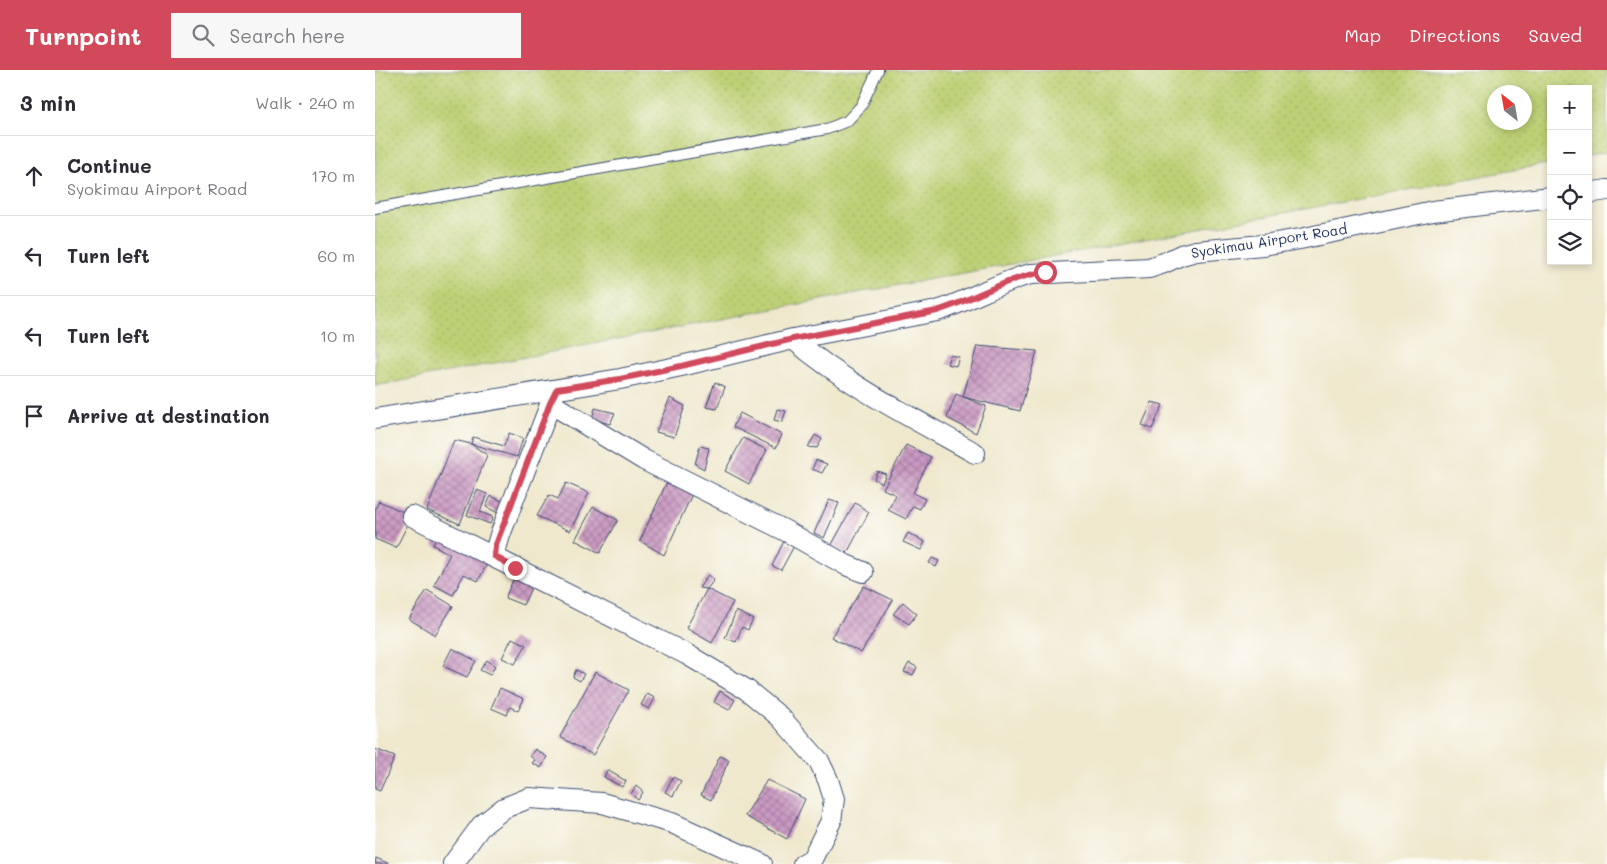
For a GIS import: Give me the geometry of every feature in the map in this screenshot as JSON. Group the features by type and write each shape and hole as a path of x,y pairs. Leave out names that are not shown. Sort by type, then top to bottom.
{"street":[{"path":"1592,192 1607,190"},
{"name":"Syokimau Airport Road","path":"375,419 553,396 793,339 937,311 957,305 1015,278 1031,274 1149,268 1196,251 1263,245 1300,239 1433,211 1547,198"},
{"path":"793,339 818,361 848,381 975,453"},
{"path":"494,556 500,535 553,396 644,460 783,530 846,565 863,572"},
{"path":"412,516 686,654 747,690 780,717 819,761 834,799 831,821 812,859 803,864"},
{"path":"453,864 481,826 504,808 529,798 602,804 637,813 672,823 762,864"}],"lane":[{"path":"375,208 827,129 847,122 861,106 879,70"}],"green space":[{"path":"375,70 1607,70 1607,152 1592,155 1592,85 1547,85 1547,164 862,292 375,386"}],"building":[{"path":"977,346 1037,351 1020,411 963,397"},
{"path":"950,355 959,357 956,366 947,364"},
{"path":"715,382 725,387 717,409 706,407"},
{"path":"956,394 986,406 976,433 947,418"},
{"path":"670,398 685,406 674,437 656,432"},
{"path":"1152,402 1163,405 1152,429 1142,425"},
{"path":"595,408 615,413 610,424 592,419"},
{"path":"777,409 786,411 782,422 774,420"},
{"path":"740,413 782,435 776,448 733,427"},
{"path":"509,433 523,438 517,457 471,444 473,437 504,446"},
{"path":"815,435 822,439 817,448 808,447"},
{"path":"743,438 767,450 749,484 725,471"},
{"path":"454,440 471,444 487,455 460,524 427,510"},
{"path":"906,445 931,457 913,493 925,499 920,509 913,506 906,519 888,510 896,495 883,489"},
{"path":"700,446 709,448 704,469 695,464"},
{"path":"816,460 827,464 822,473 812,469"},
{"path":"877,471 886,474 882,483 874,479"},
{"path":"671,473 693,492 664,555 640,541"},
{"path":"566,483 589,493 570,531 537,516 549,495 558,499"},
{"path":"477,490 487,494 480,512 493,517 490,524 467,515"},
{"path":"491,496 504,502 498,513 486,507"},
{"path":"829,500 839,503 824,538 814,533"},
{"path":"379,501 412,516 396,548 375,539 375,510"},
{"path":"855,503 869,512 846,555 831,546"},
{"path":"593,507 618,520 600,553 575,540"},
{"path":"908,533 925,542 921,550 903,542"},
{"path":"437,536 488,562 478,581 464,574 453,595 434,585 450,554 433,545"},
{"path":"784,541 794,546 781,570 772,566"},
{"path":"932,558 939,561 936,567 929,563"},
{"path":"708,575 714,580 707,589 699,588"},
{"path":"514,578 532,586 523,605 505,598"},
{"path":"864,586 893,600 861,653 831,637"},
{"path":"707,589 733,602 712,643 686,628"},
{"path":"427,590 453,606 435,635 409,619"},
{"path":"903,602 917,614 909,624 893,614"},
{"path":"736,611 753,619 748,630 742,627 736,642 725,638"},
{"path":"512,638 526,645 515,664 502,658"},
{"path":"452,648 476,661 467,677 443,666"},
{"path":"487,660 495,666 490,675 480,670"},
{"path":"909,663 917,667 913,675 904,672"},
{"path":"576,670 584,674 580,681 573,677"},
{"path":"595,672 629,690 593,755 560,737"},
{"path":"500,688 524,699 518,711 510,707 507,715 491,708"},
{"path":"720,691 735,700 729,710 714,702"},
{"path":"647,694 655,698 649,709 641,705"},
{"path":"375,749 395,757 380,791 375,789"},
{"path":"535,749 547,757 541,768 532,763 535,760 530,756"},
{"path":"720,756 729,760 711,800 701,795"},
{"path":"607,770 626,781 622,787 604,777"},
{"path":"673,777 681,781 673,796 665,792"},
{"path":"767,780 805,799 787,839 745,816"},
{"path":"636,786 643,792 638,800 631,794"},
{"path":"376,858 390,864 375,864"}],"route":[{"path":"515,568 494,556 495,547 557,389 620,379 793,339 937,311 957,305 1015,278 1045,272"}]}
